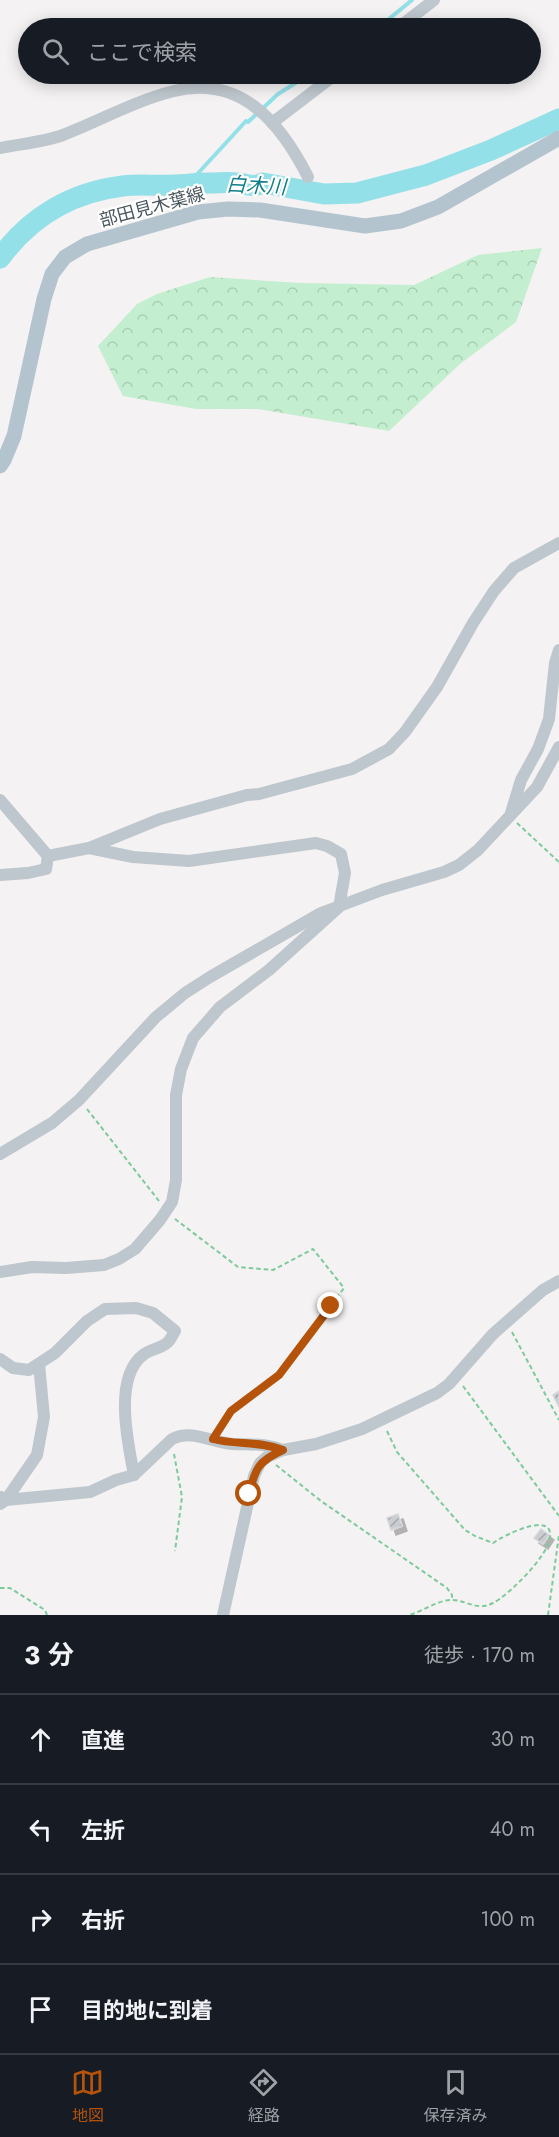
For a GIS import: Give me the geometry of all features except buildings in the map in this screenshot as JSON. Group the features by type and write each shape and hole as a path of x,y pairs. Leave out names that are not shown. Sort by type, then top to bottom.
{"main road":[{"name":"部田見木葉線","path":"0,466 14,436 44,299 52,274 65,257 87,244 198,212 228,208 260,210 365,226 401,220 438,207 559,138"}],"street":[{"path":"411,18 434,0"},
{"path":"272,123 323,84"},
{"path":"0,148 60,136 174,91 200,87 216,88 244,99 272,123 297,156 308,177"},
{"path":"48,856 89,848 160,819 352,769 389,749 405,732 437,687 473,623 495,591 514,568 559,543"},
{"path":"512,818 521,780 538,749 549,719 555,663 559,650"},
{"path":"0,1154 52,1123 79,1100 156,1017 185,993 321,913 459,865 512,818 537,787 559,747"},
{"path":"0,800 48,856 46,869 28,873 0,874"},
{"path":"0,1272 32,1267 66,1268 104,1264 119,1259 135,1249 160,1220 171,1202 176,1180 176,1095 181,1069 192,1038 220,1007 269,970 339,907 345,873 341,854 316,843 189,861 134,857 89,848"},
{"path":"223,1615 254,1476 260,1463 283,1450 343,1436 437,1393 449,1384 507,1322 543,1290 559,1281"},
{"path":"0,1359 13,1368 29,1370 55,1353 87,1321 105,1309 136,1308 153,1313 175,1331 167,1344 143,1354 132,1367 127,1386 125,1427 134,1475"},
{"path":"2,1500 38,1455 44,1417 39,1364"},
{"path":"2,1500 90,1492 116,1480 134,1475 171,1439 185,1435 204,1436 230,1443 271,1445 283,1450"}],"path":[{"path":"512,818 521,829 559,862"},
{"path":"79,1100 164,1207"},
{"path":"171,1216 238,1267 273,1270 313,1249 344,1288 279,1375 231,1411 213,1439"},
{"path":"507,1322 559,1420"},
{"path":"455,1377 470,1394 559,1516"},
{"path":"382,1420 397,1452 465,1530 493,1542 502,1536 536,1524 545,1526 550,1532 550,1539 541,1557 506,1594 492,1604 477,1607 452,1600 409,1615"},
{"path":"171,1439 182,1497 175,1551"},
{"path":"267,1457 321,1501 447,1588 452,1595 452,1600"},
{"path":"548,1615 559,1534"},
{"path":"0,1588 10,1588 45,1610 47,1615"}],"green space":[{"path":"542,248 516,322 460,364 389,431 258,409 196,409 123,396 98,346 137,304 157,294 210,277 300,283 414,285 478,255"}],"waterway":[{"path":"390,18 412,0"},
{"path":"190,182 246,121 248,122 278,94 294,84"},
{"name":"白木川","path":"0,258 25,230 54,209 86,194 104,189 135,185 227,183 253,185 263,183 324,194 357,193 426,175 491,150 559,119"}],"route":[{"path":"249,1494 260,1463 283,1450 271,1445 230,1443 213,1439 231,1411 279,1375 331,1306"}]}
